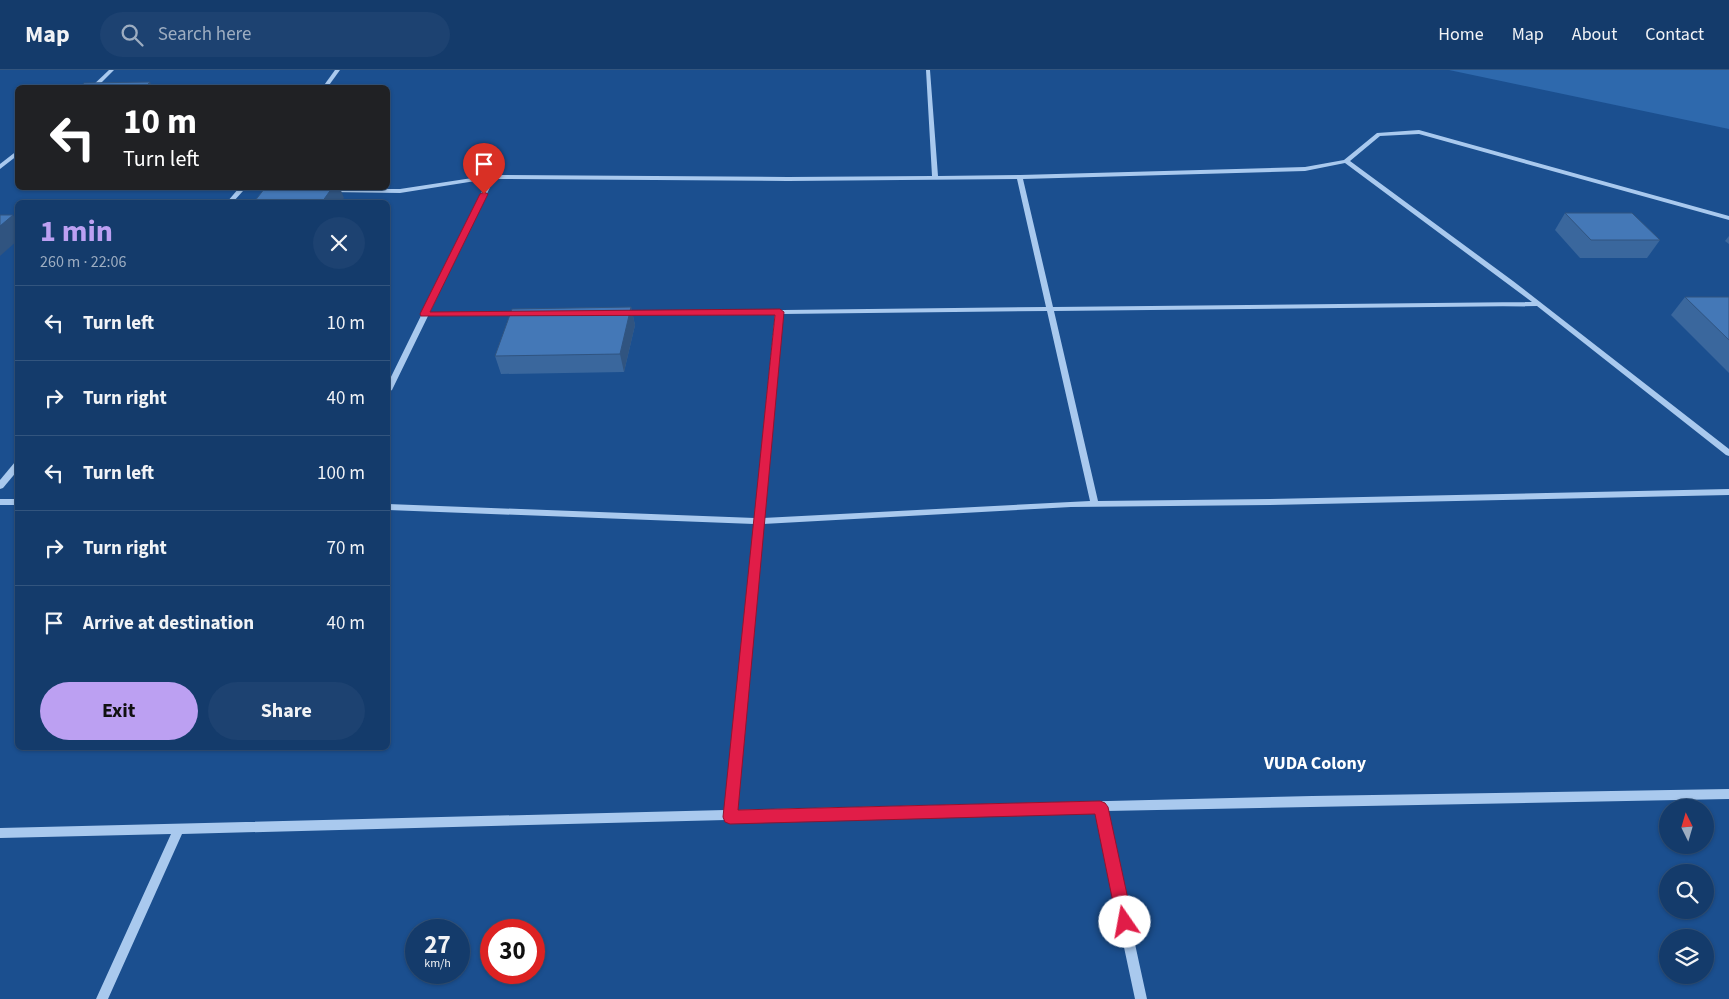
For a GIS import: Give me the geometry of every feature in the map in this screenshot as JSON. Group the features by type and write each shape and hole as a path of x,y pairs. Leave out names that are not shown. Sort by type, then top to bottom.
{"street":[{"path":"95,85 112,70"},
{"path":"326,85 338,70"},
{"path":"928,70 935,177"},
{"path":"321,190 400,191 492,177 1020,177 1305,169 1346,161 1380,134 1419,132 1729,218"},
{"path":"0,167 15,154"},
{"path":"1346,161 1539,304 1729,453"},
{"path":"390,386 492,177"},
{"path":"1020,177 1096,504"},
{"path":"232,200 240,190"},
{"path":"612,313 1539,304"},
{"path":"730,817 780,312"},
{"path":"424,314 533,314"},
{"path":"0,486 15,468"},
{"path":"390,507 759,521 1096,504 1729,492"},
{"path":"0,502 15,502"},
{"path":"0,833 1729,794"},
{"path":"1100,807 1141,999"},
{"path":"102,999 179,829"}],"shaded area":[{"path":"1449,70 1729,70 1729,129"}],"building":[{"path":"150,82 147,85 82,85 84,83"},
{"path":"263,190 331,190 323,200 256,200"},
{"path":"1565,213 1632,213 1660,240 1591,240"},
{"path":"0,215 13,215 0,226"},
{"path":"1685,297 1729,297 1729,340"},
{"path":"631,307 620,354 495,356 512,309"}],"district":[{"name":"VUDA Colony","path":"1315,763"}],"route":[{"path":"484,194 424,314 780,312 730,817 1100,807 1125,922"}]}
